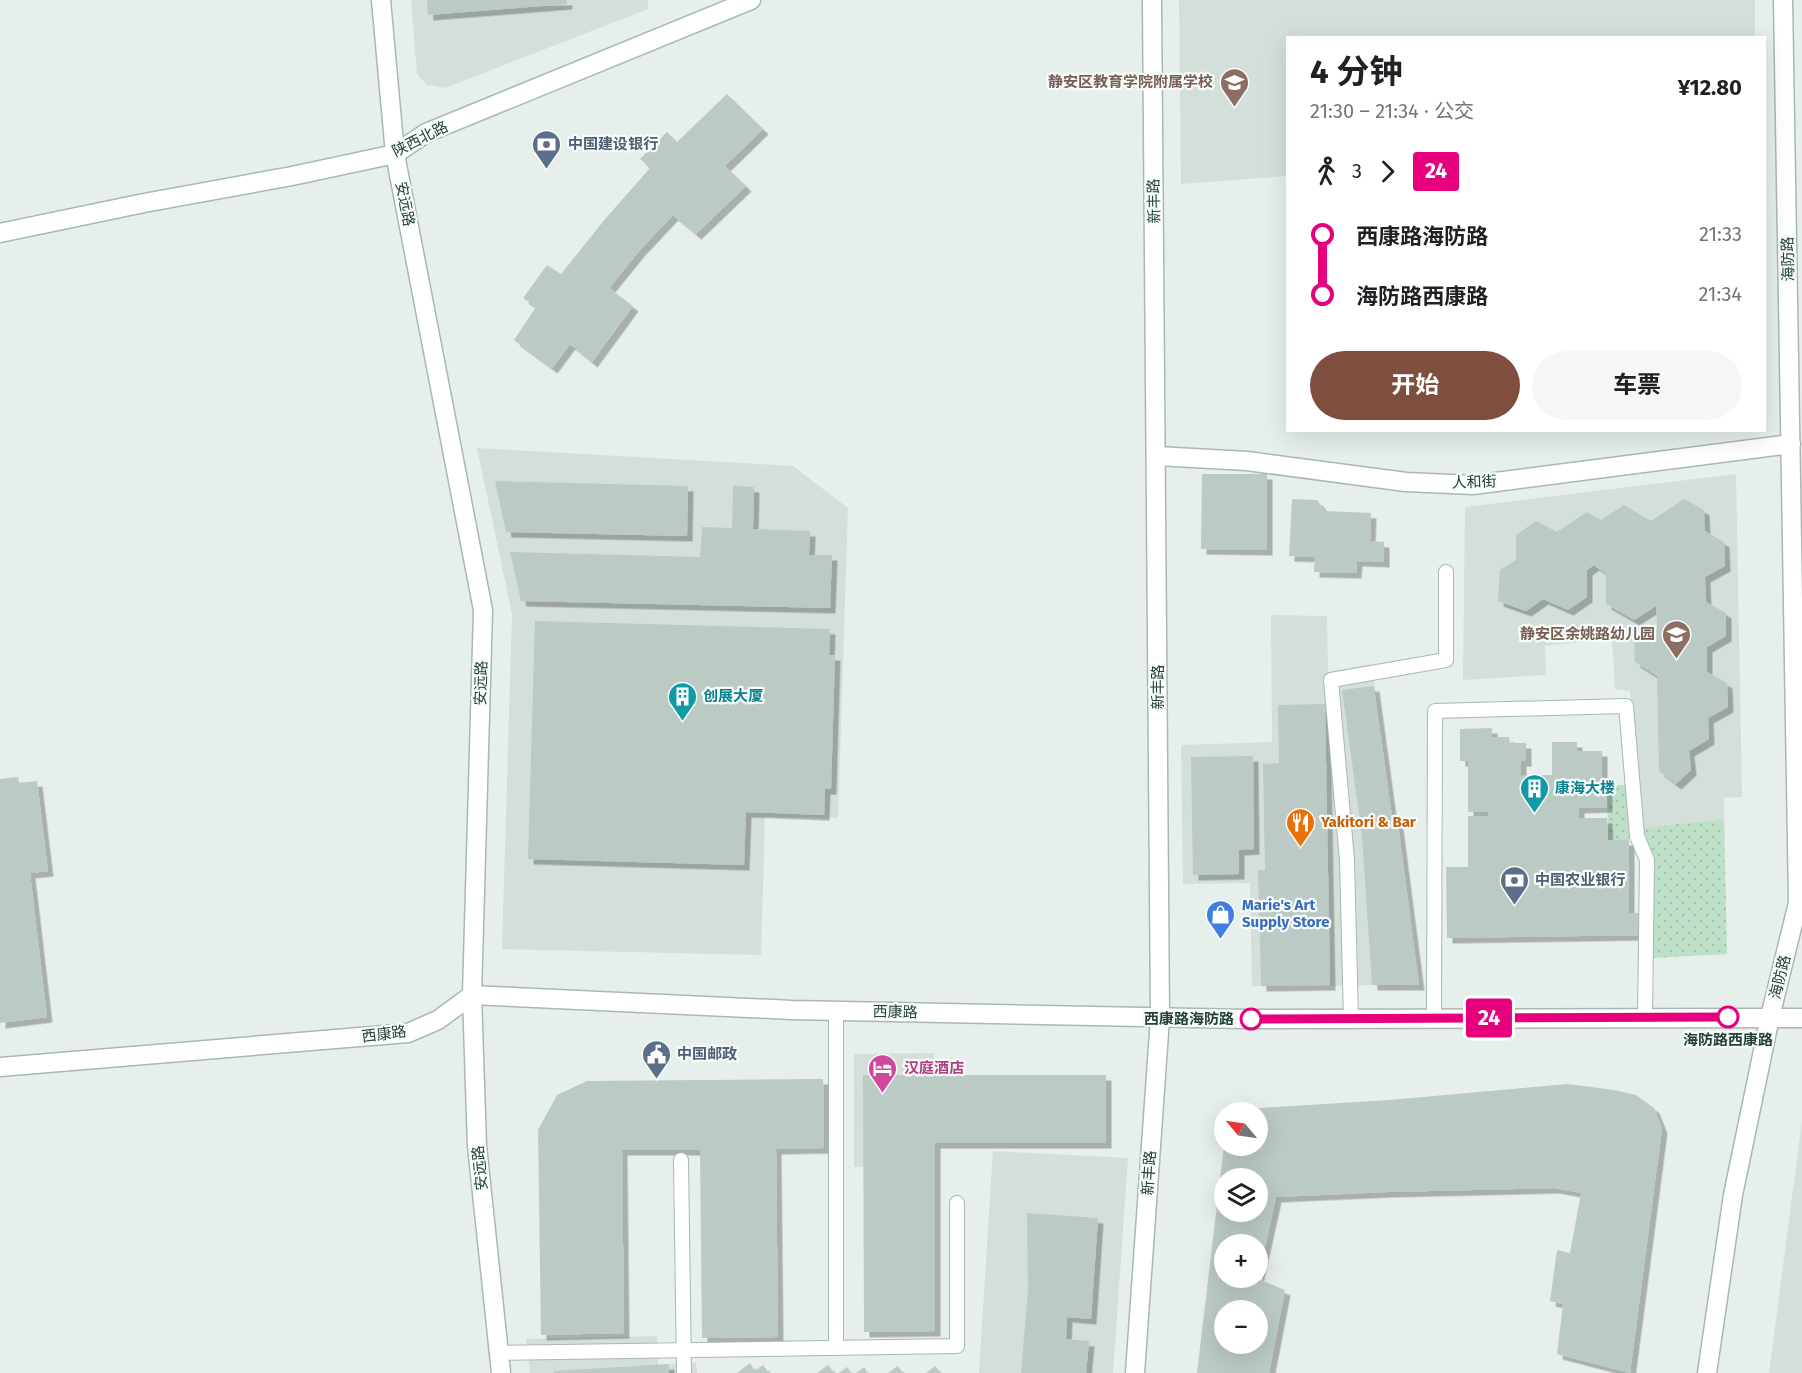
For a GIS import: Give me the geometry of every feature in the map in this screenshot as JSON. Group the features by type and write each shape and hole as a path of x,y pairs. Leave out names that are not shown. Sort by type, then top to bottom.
{"street":[{"name":"安远路","path":"381,0 395,154 483,610 472,995 477,1146 501,1373"},
{"name":"陕西北路","path":"0,233 395,154 426,133 751,0"},
{"name":"新丰路","path":"1135,1373 1160,1017 1152,0"},
{"name":"海防路","path":"1707,1373 1733,1195 1770,1017 1798,903 1783,0"},
{"name":"人和街","path":"1157,456 1258,462 1406,482 1473,484 1791,444"},
{"name":"西康路","path":"0,1067 408,1033 438,1020 472,995 836,1011 1160,1017 1802,1018"}],"lane":[{"path":"1351,1019 1347,860 1331,680 1446,660 1446,572"},
{"path":"1434,1018 1435,711 1626,706 1637,836 1647,860 1645,1017"},
{"path":"836,1011 836,1348"},
{"path":"681,1160 684,1373"},
{"path":"498,1353 957,1346 957,1203"}],"shaded area":[{"path":"411,0 648,0 648,9 445,88 427,85 417,74"},
{"name":"静安区教育学院附属学校","path":"1179,0 1755,0 1755,36 1286,36 1286,176 1181,184"},
{"path":"477,448 793,466 848,508 838,818 765,817 761,955 502,949 512,614"},
{"name":"静安区余姚路幼儿园","path":"1736,474 1742,797 1724,798 1724,819 1643,828 1630,691 1615,689 1612,639 1545,646 1546,675 1463,680 1465,507"},
{"path":"1271,615 1327,616 1328,672 1372,664 1392,817 1397,816 1419,985 1252,986 1250,883 1183,884 1181,745 1272,742"},
{"path":"934,1053 935,1166 854,1167 854,1054"},
{"path":"1802,1121 1802,1373 1769,1373"},
{"path":"993,1151 1128,1158 1113,1373 979,1373"},
{"path":"657,1336 658,1365 696,1363 697,1373 530,1373 526,1339"}],"green space":[{"path":"1607,785 1628,785 1629,840 1608,840"},
{"path":"1724,819 1727,954 1652,958 1652,852 1644,840 1643,828"}],"building":[{"path":"427,0 567,0 567,4 428,15"},
{"path":"727,94 763,129 725,166 746,186 696,234 673,215 640,250 609,288 633,306 592,362 570,344 552,368 514,340 536,307 523,298 547,265 561,274 650,168 640,159 667,132 677,142"},
{"path":"1202,474 1267,474 1267,550 1201,549"},
{"path":"495,481 688,486 687,536 506,532"},
{"path":"733,486 754,487 753,529 810,531 809,555 832,555 830,608 521,601 510,552 700,557 702,527 732,528"},
{"path":"1292,499 1317,500 1325,511 1371,513 1370,541 1384,542 1384,562 1357,561 1356,573 1314,572 1315,557 1289,556"},
{"path":"1684,499 1704,510 1705,531 1724,542 1725,566 1705,577 1706,602 1726,613 1726,636 1707,647 1707,672 1727,683 1728,707 1708,718 1709,739 1689,751 1691,770 1676,784 1659,771 1657,676 1635,662 1634,642 1657,628 1656,606 1634,620 1606,604 1606,574 1594,565 1587,570 1587,597 1568,610 1543,599 1526,611 1498,601 1500,570 1516,560 1516,535 1536,521 1557,532 1587,512 1601,520 1624,505 1651,521"},
{"name":"创展大厦","path":"535,621 830,629 829,655 835,655 831,789 825,789 824,815 746,812 744,865 528,859"},
{"path":"1374,686 1392,817 1397,816 1419,985 1372,985 1362,836 1342,690"},
{"path":"1325,704 1330,985 1261,986 1258,870 1265,870 1263,764 1279,763 1278,705"},
{"name":"康海大楼","path":"1492,728 1492,737 1509,737 1510,743 1526,743 1526,761 1521,761 1521,776 1552,775 1552,742 1577,742 1577,751 1602,751 1602,785 1607,785 1607,807 1579,808 1579,818 1607,818 1608,840 1629,840 1629,913 1642,913 1642,935 1447,938 1446,867 1468,867 1468,816 1489,816 1488,811 1468,812 1468,761 1460,761 1460,729"},
{"path":"1253,756 1254,849 1239,850 1239,874 1193,875 1191,757"},
{"path":"18,777 19,783 37,781 48,871 30,873 47,1017 0,1023 0,779"},
{"path":"863,1075 1106,1075 1106,1143 935,1143 935,1331 864,1332"},
{"path":"823,1079 824,1148 776,1149 778,1337 702,1338 700,1150 622,1150 624,1333 541,1335 538,1130 557,1095 587,1081"},
{"path":"1568,1084 1636,1095 1654,1108 1662,1128 1630,1373 1557,1354 1563,1304 1550,1301 1557,1250 1570,1253 1581,1193 1554,1188 1276,1197 1268,1234 1214,1234 1214,1288 1268,1288 1268,1283 1285,1290 1269,1373 1197,1373 1215,1222 1268,1222 1268,1168 1221,1168 1223,1156 1268,1156 1268,1108 1390,1100"},
{"path":"1027,1213 1098,1218 1091,1319 1067,1317 1066,1339 1089,1341 1086,1373 1021,1373 1028,1291"},
{"path":"750,1363 755,1371 763,1365 769,1373 737,1373"},
{"path":"669,1364 669,1373 554,1373 554,1371"},
{"path":"828,1365 834,1373 817,1373"},
{"path":"898,1366 903,1373 888,1373"},
{"path":"935,1366 941,1373 926,1373"},
{"path":"847,1367 852,1373 839,1373"},
{"path":"864,1367 868,1373 856,1373"}],"bus line":[{"name":"24","path":"1251,1019 1728,1017"}],"place":[{"name":"静安区教育学院附属学校","path":"1234,108"},
{"name":"中国建设银行","path":"547,170"},
{"name":"静安区余姚路幼儿园","path":"1676,660"},
{"name":"创展大厦","path":"682,722"},
{"name":"康海大楼","path":"1534,814"},
{"name":"Yakitori & Bar","path":"1300,848"},
{"name":"中国农业银行","path":"1514,906"},
{"name":"Marie's Art Supply Store","path":"1221,940"},
{"name":"海防路西康路","path":"1728,1017"},
{"name":"西康路海防路","path":"1251,1019"},
{"name":"中国邮政","path":"656,1080"},
{"name":"汉庭酒店","path":"883,1094"}]}
